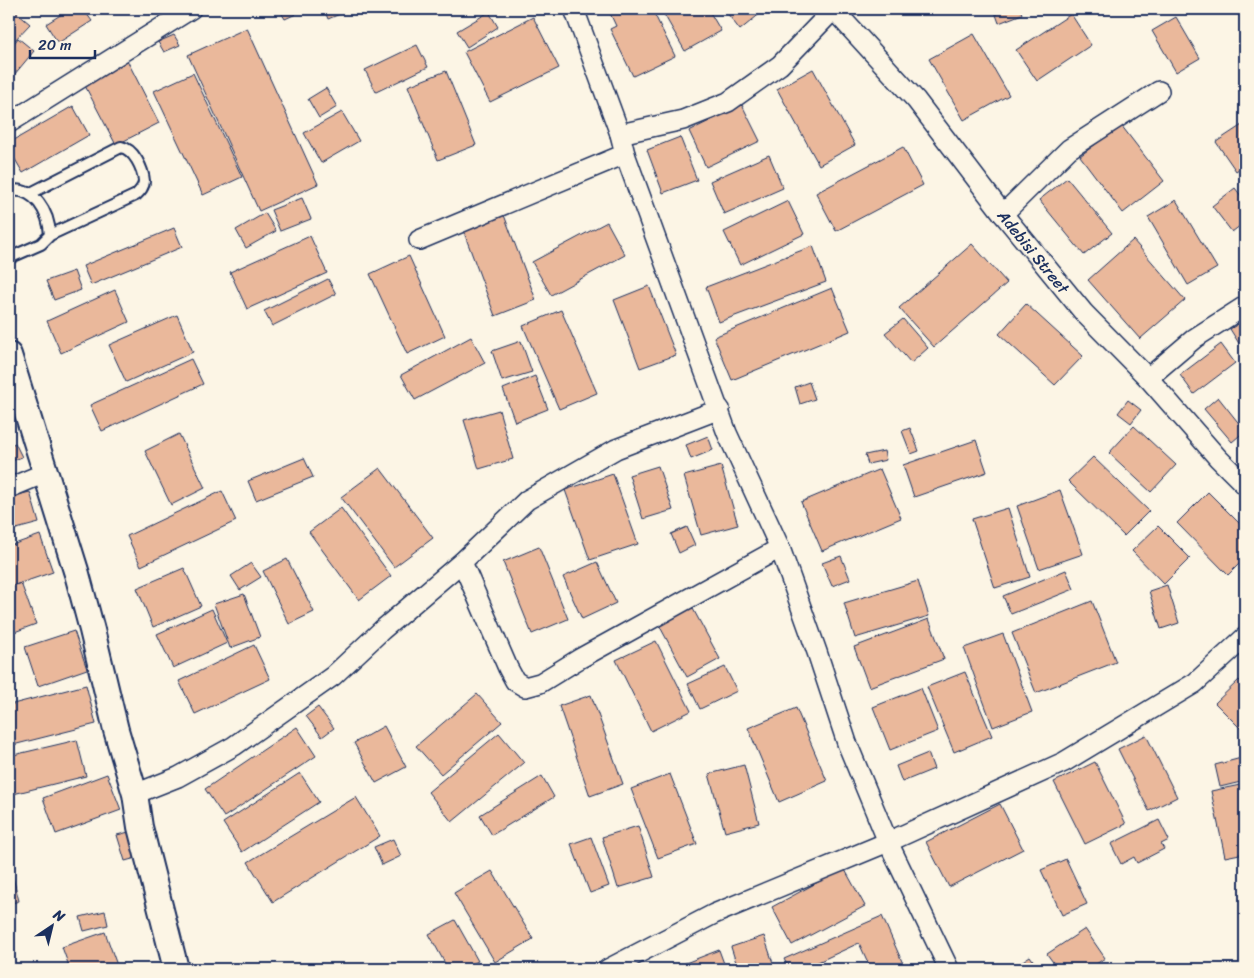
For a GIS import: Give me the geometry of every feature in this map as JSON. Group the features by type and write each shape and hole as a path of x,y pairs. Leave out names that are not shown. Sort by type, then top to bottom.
{"street":[{"path":"9,122 191,9"},
{"path":"574,9 620,134 625,154 720,408 727,433 780,548 847,743 888,842 949,969"},
{"path":"620,134 683,120 728,102 780,65 834,9"},
{"name":"Adebisi Street","path":"834,9 916,100 1003,214 1084,314 1148,378 1218,458 1245,485"},
{"path":"1003,214 1069,149 1159,91"},
{"path":"419,240 625,154"},
{"path":"1148,378 1195,338 1245,306"},
{"path":"9,355 77,574 116,730 135,794 140,827 176,969"},
{"path":"135,794 178,777 234,746 333,676 382,630 462,562 528,500 616,449 720,408"},
{"path":"9,488 45,473"},
{"path":"462,562 508,668 515,681 525,688 540,683 588,654 780,548"},
{"path":"608,969 714,914 888,842 1064,762 1195,683 1245,637"}],"lane":[{"path":"9,258 41,244 50,235 136,195 144,182 136,159 129,151 120,147 29,194"},
{"path":"9,191 29,194 42,206 50,223 50,235"}],"building":[{"path":"12,9 30,24 13,42 9,38 9,13"},
{"path":"70,9 83,9 92,21 58,43 46,24"},
{"path":"279,9 294,9 296,14 285,19"},
{"path":"324,9 347,9 347,11 328,19"},
{"path":"608,9 652,9 675,56 633,76 610,29 616,26"},
{"path":"661,9 708,9 721,31 685,51"},
{"path":"724,9 760,9 762,12 740,30"},
{"path":"994,9 1020,9 1022,14 999,23"},
{"path":"489,12 498,27 467,47 457,31"},
{"path":"1071,14 1091,45 1037,81 1016,50"},
{"path":"533,17 559,68 490,102 464,52"},
{"path":"1176,17 1200,58 1176,72 1152,31"},
{"path":"247,28 318,184 259,211 188,55"},
{"path":"974,34 1009,95 964,120 929,59"},
{"path":"174,35 180,45 164,52 158,42"},
{"path":"18,38 34,51 9,81 9,50"},
{"path":"417,45 428,67 376,92 365,70"},
{"path":"127,60 159,123 116,145 83,82"},
{"path":"813,69 855,145 819,165 777,89"},
{"path":"446,71 476,145 438,160 408,86"},
{"path":"193,73 242,177 203,195 154,91"},
{"path":"326,88 337,107 319,118 308,99"},
{"path":"742,105 760,141 706,167 689,131"},
{"path":"73,106 89,135 23,173 9,149 9,143"},
{"path":"342,112 359,141 321,163 304,133"},
{"path":"1245,123 1245,165 1236,171 1216,142"},
{"path":"1121,125 1164,181 1123,213 1080,156"},
{"path":"680,137 697,180 663,193 647,150"},
{"path":"903,147 923,185 836,231 816,193"},
{"path":"769,155 783,188 724,214 710,181"},
{"path":"1067,178 1112,233 1084,255 1039,200"},
{"path":"1235,188 1245,201 1245,222 1232,232 1212,206"},
{"path":"302,198 311,219 280,231 271,210"},
{"path":"1176,200 1217,268 1188,285 1148,217"},
{"path":"788,201 804,234 740,265 724,232"},
{"path":"265,213 276,231 246,248 236,230"},
{"path":"504,215 536,300 495,316 463,230"},
{"path":"607,222 625,255 551,295 532,262"},
{"path":"174,228 182,247 91,285 83,266"},
{"path":"310,236 327,273 247,309 230,272"},
{"path":"1133,240 1185,300 1140,339 1088,280"},
{"path":"972,244 1007,283 934,347 899,308"},
{"path":"813,246 826,282 719,322 706,287"},
{"path":"409,256 445,336 407,354 370,274"},
{"path":"74,271 81,290 54,300 46,281"},
{"path":"328,279 336,294 272,326 264,311"},
{"path":"649,286 676,355 640,368 614,300"},
{"path":"832,288 850,331 732,380 714,337"},
{"path":"115,290 129,322 61,353 47,321"},
{"path":"1026,304 1083,356 1055,385 999,334"},
{"path":"561,310 597,393 559,409 523,326"},
{"path":"177,315 193,352 126,382 109,345"},
{"path":"903,319 928,348 911,363 885,333"},
{"path":"1245,320 1245,353 1230,329"},
{"path":"471,337 485,363 415,400 401,375"},
{"path":"521,341 532,372 502,381 492,351"},
{"path":"1221,344 1235,363 1194,394 1180,375"},
{"path":"191,359 203,384 102,431 90,405"},
{"path":"535,376 548,409 515,422 503,389"},
{"path":"809,382 815,399 800,404 795,387"},
{"path":"1218,397 1245,431 1232,442 1204,409"},
{"path":"1128,400 1141,410 1131,423 1118,413"},
{"path":"499,410 513,459 479,469 464,420"},
{"path":"1134,426 1176,465 1151,492 1109,453"},
{"path":"910,428 919,451 911,454 902,431"},
{"path":"179,434 205,488 171,505 145,451"},
{"path":"708,436 713,450 691,459 686,445"},
{"path":"976,440 987,472 914,497 903,465"},
{"path":"15,443 22,457 9,462 9,446"},
{"path":"884,451 886,460 868,464 865,455"},
{"path":"1093,457 1149,511 1124,536 1068,481"},
{"path":"304,458 313,477 256,500 248,481"},
{"path":"658,466 673,510 643,519 629,475"},
{"path":"721,466 738,525 701,535 684,476"},
{"path":"380,468 433,538 394,567 341,497"},
{"path":"880,469 901,518 822,551 801,502"},
{"path":"613,474 638,544 590,560 565,490"},
{"path":"1060,490 1083,554 1039,569 1017,506"},
{"path":"222,491 236,521 141,566 127,536"},
{"path":"30,492 39,523 9,531 9,497"},
{"path":"1208,492 1245,529 1245,558 1228,575 1177,523"},
{"path":"341,508 391,576 359,600 309,532"},
{"path":"1008,508 1030,577 995,588 972,519"},
{"path":"1158,526 1190,558 1164,584 1132,551"},
{"path":"687,527 695,545 679,553 671,534"},
{"path":"40,535 53,572 9,587 9,546"},
{"path":"539,547 568,619 532,634 503,562"},
{"path":"841,556 850,579 832,586 822,563"},
{"path":"287,559 314,612 289,624 263,571"},
{"path":"597,562 616,603 582,619 563,577"},
{"path":"251,563 261,577 240,590 231,576"},
{"path":"184,568 201,606 153,627 137,588"},
{"path":"1066,570 1074,589 1011,614 1003,596"},
{"path":"918,581 929,616 855,638 844,603"},
{"path":"21,583 36,624 9,634 9,587"},
{"path":"1167,585 1179,623 1161,629 1149,591"},
{"path":"244,594 260,637 230,648 214,604"},
{"path":"1092,601 1116,662 1036,693 1012,633"},
{"path":"692,607 720,659 687,677 659,625"},
{"path":"212,609 227,643 173,668 157,634"},
{"path":"929,619 944,659 869,687 854,647"},
{"path":"74,631 87,669 38,686 25,647"},
{"path":"1003,634 1032,712 993,727 964,648"},
{"path":"656,641 691,711 651,731 616,660"},
{"path":"254,645 270,679 195,714 179,681"},
{"path":"725,667 737,691 700,709 688,684"},
{"path":"965,672 992,736 954,752 927,687"},
{"path":"1239,680 1245,686 1245,733 1215,703"},
{"path":"86,685 96,724 9,746 9,705"},
{"path":"921,688 938,731 890,750 873,707"},
{"path":"477,694 502,722 441,774 416,746"},
{"path":"591,695 623,784 590,796 559,706"},
{"path":"318,707 334,728 322,737 306,716"},
{"path":"796,708 827,781 779,802 748,728"},
{"path":"384,726 406,767 376,783 354,743"},
{"path":"297,727 316,756 224,817 205,789"},
{"path":"499,733 524,763 452,822 428,792"},
{"path":"1146,735 1177,797 1149,811 1118,749"},
{"path":"77,740 86,776 9,795 9,756"},
{"path":"928,753 934,769 902,782 896,766"},
{"path":"1245,757 1245,781 1220,787 1215,765"},
{"path":"1095,762 1126,824 1085,844 1054,782"},
{"path":"744,765 759,823 725,832 709,774"},
{"path":"300,773 319,802 242,852 223,823"},
{"path":"107,774 121,810 56,834 43,798"},
{"path":"670,774 697,844 658,858 631,789"},
{"path":"542,776 554,797 492,835 480,815"},
{"path":"1245,784 1245,853 1225,857 1211,791"},
{"path":"356,797 380,836 273,902 248,862"},
{"path":"1000,804 1023,849 949,887 926,842"},
{"path":"1159,820 1169,840 1161,844 1164,849 1137,863 1134,857 1121,864 1111,844"},
{"path":"638,826 654,877 618,888 602,837"},
{"path":"129,832 136,858 125,861 117,835"},
{"path":"591,837 609,886 590,893 571,844"},
{"path":"393,839 401,856 382,865 374,847"},
{"path":"1066,859 1087,904 1062,915 1041,870"},
{"path":"844,868 865,906 792,945 772,907"},
{"path":"492,871 533,939 495,962 454,893"},
{"path":"12,873 19,901 9,904 9,874"},
{"path":"105,911 108,925 84,931 80,917"},
{"path":"882,916 904,966 897,969 871,969 859,943 803,969 789,969 784,959"},
{"path":"455,920 478,961 463,969 448,969 429,934"},
{"path":"1085,929 1105,958 1089,969 1058,969 1047,954"},
{"path":"105,932 118,968 70,969 62,947"},
{"path":"764,936 775,969 738,969 731,947"},
{"path":"719,950 726,969 685,969 683,964"},
{"path":"1030,956 1039,969 1011,969"}]}
